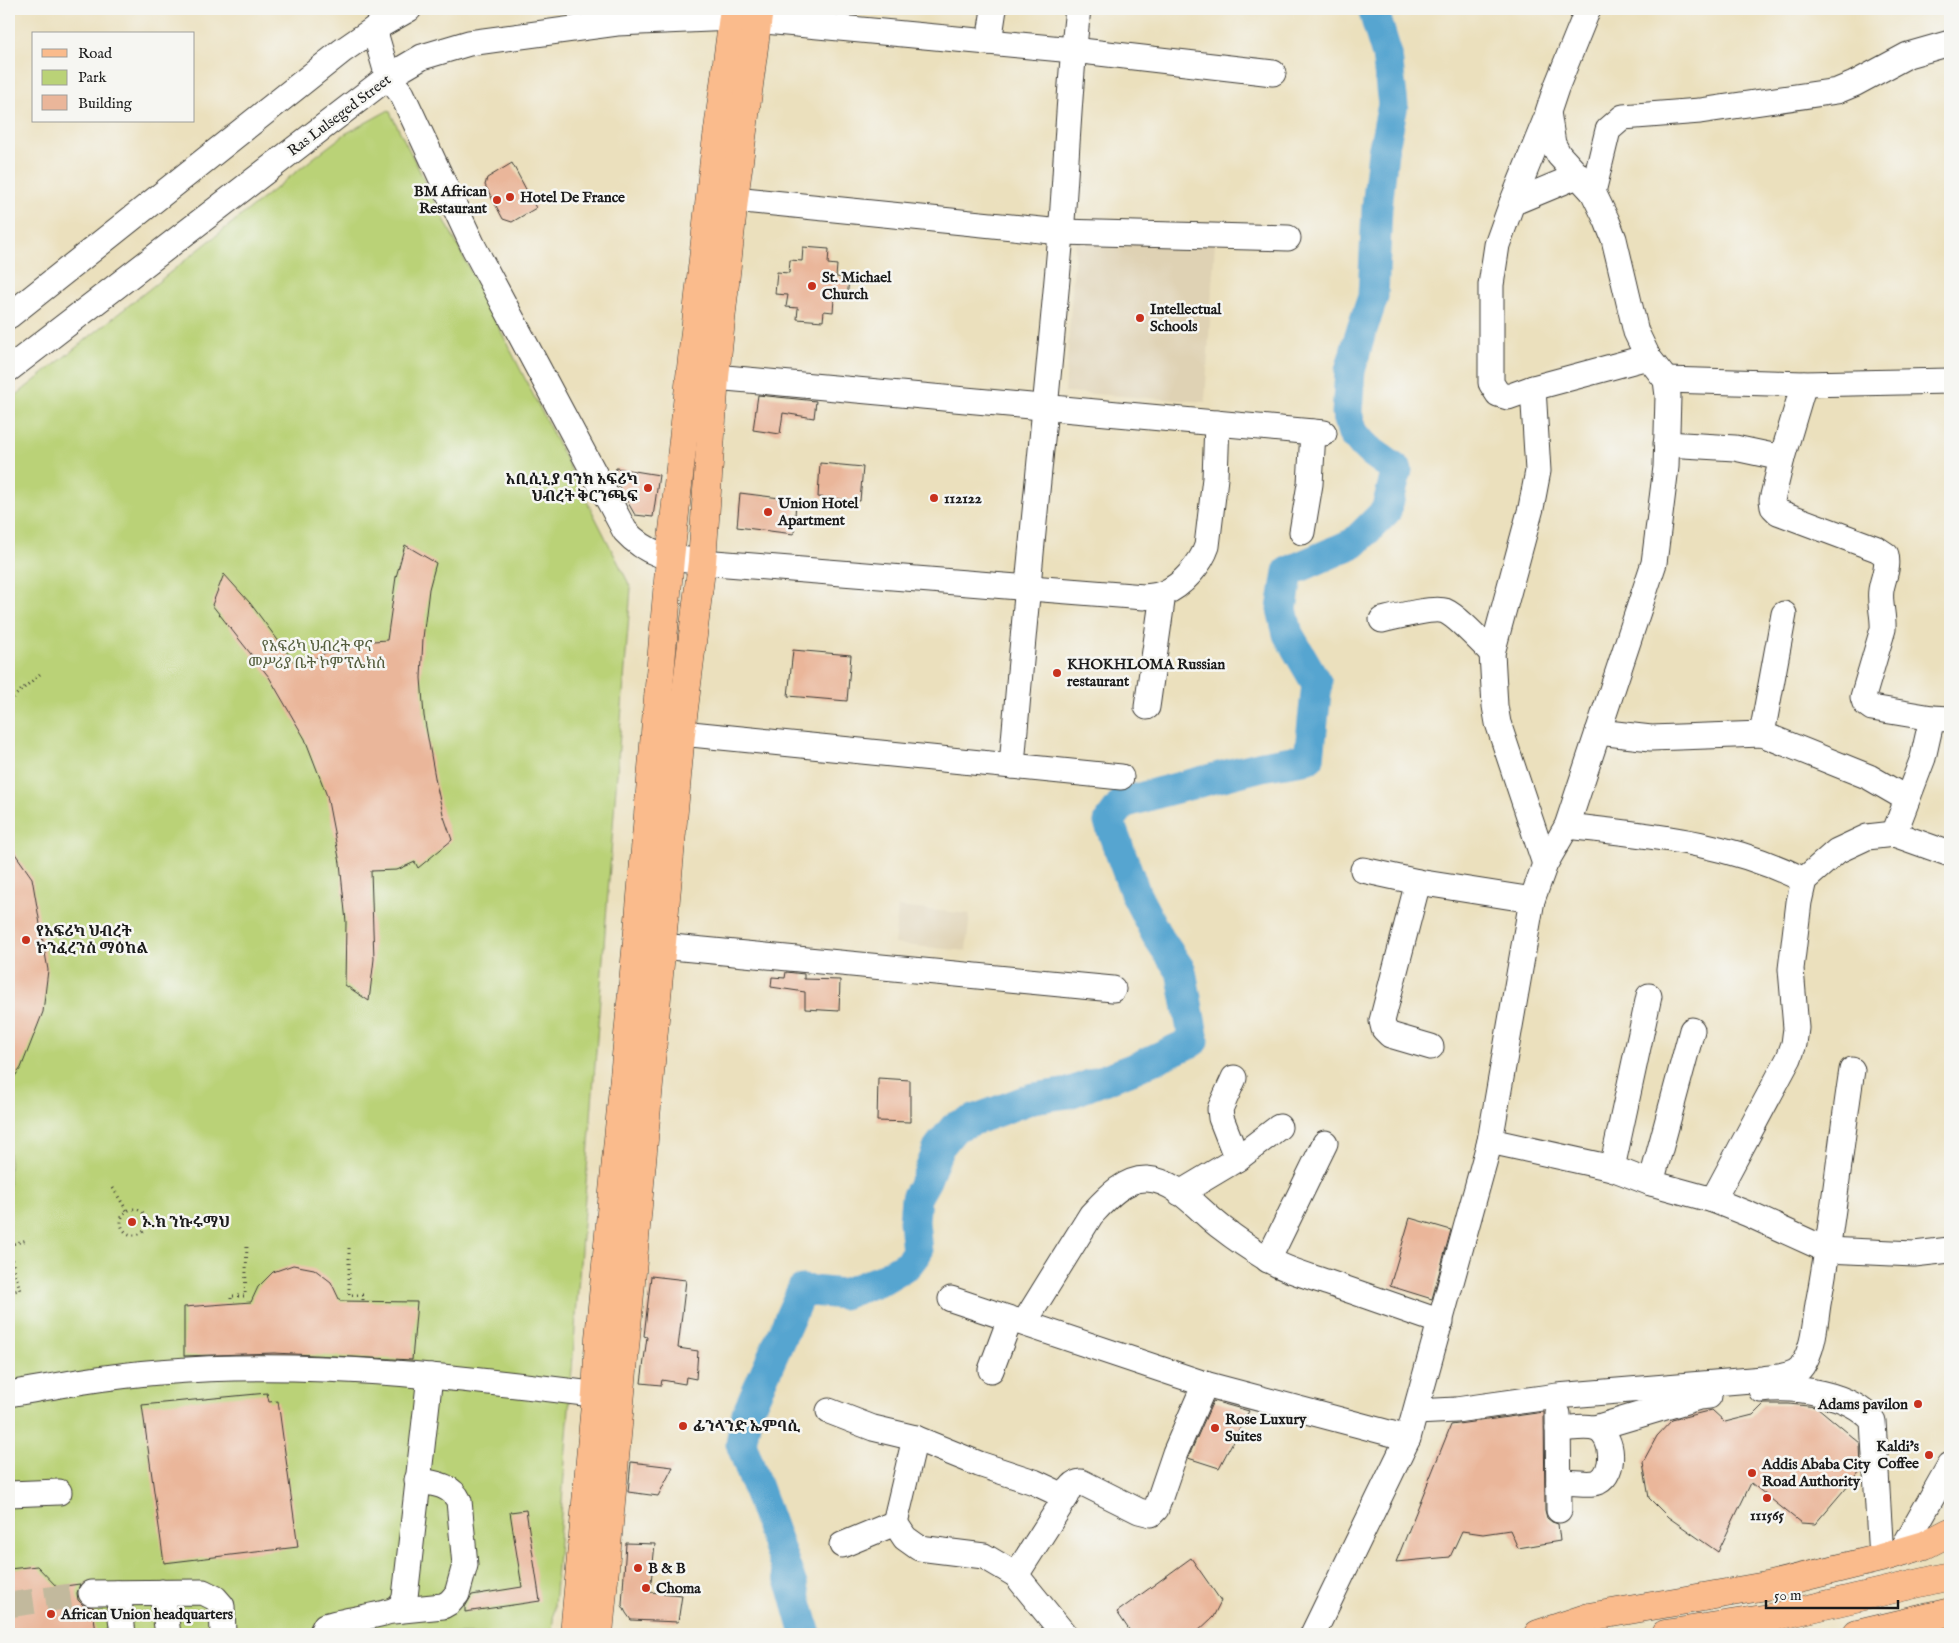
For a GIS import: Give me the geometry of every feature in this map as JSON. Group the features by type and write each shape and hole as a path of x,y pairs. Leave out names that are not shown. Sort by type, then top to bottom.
{"main road":[{"path":"599,1634 609,1396 599,1338 655,929 702,562 715,377 734,199 746,14"},
{"path":"655,929 670,558 714,160 746,14"},
{"path":"574,1634 609,1396"},
{"path":"1538,1634 1589,1617 1766,1586 1891,1555 1925,1545 1950,1532"},
{"path":"1666,1634 1769,1618 1950,1576"},
{"path":"1857,1634 1950,1612"}],"street":[{"path":"9,316 342,51 374,29 409,9"},
{"path":"989,42 994,9"},
{"path":"1012,766 1026,588 1061,232 1073,50 1078,9"},
{"path":"1588,9 1497,245 1491,285 1491,384 1498,394 1508,397 1534,388 1648,357"},
{"name":"Ras Lulseged Street","path":"9,369 388,77 422,57 469,43 617,23 746,14 1273,73"},
{"path":"374,29 388,77 402,94 474,248 625,530 635,542 648,551 670,558 702,562 1144,597 1163,594 1175,588 1184,579 1204,553 1207,546 1215,478 1217,423"},
{"path":"1585,184 1608,130 1623,117 1700,111 1837,91 1908,55 1950,43"},
{"path":"1314,1634 1408,1438 1490,1141 1532,900 1546,864 1567,826 1654,563 1666,468 1668,396 1666,380 1648,357 1636,332 1614,239 1585,184 1559,156 1553,144 1548,112"},
{"path":"1512,203 1585,184"},
{"path":"734,199 1061,232 1288,238"},
{"path":"715,377 1319,433 1302,532"},
{"path":"1666,380 1804,384 1950,381"},
{"path":"1804,384 1782,458 1772,507 1778,512 1877,548 1886,555 1888,563 1881,590 1884,619 1883,629 1863,697 1865,703 1872,708 1941,718 1894,834"},
{"path":"1534,388 1538,471 1532,508 1492,653 1495,706 1498,723 1546,864"},
{"path":"1666,444 1719,446 1782,458"},
{"path":"1147,707 1163,594"},
{"path":"1382,620 1435,610 1444,611 1492,653"},
{"path":"1762,734 1784,614"},
{"path":"1598,732 1650,738 1762,734 1869,777 1908,799"},
{"path":"680,733 1121,777"},
{"path":"1567,826 1677,838 1743,854 1776,866 1804,880"},
{"path":"1713,1200 1789,1058 1794,1044 1796,1028 1791,969 1799,902 1804,880 1837,851 1867,837 1894,834 1950,854"},
{"path":"1363,870 1418,882 1532,900"},
{"path":"1418,882 1382,1021 1384,1029 1390,1035 1431,1048"},
{"path":"655,929 1113,989"},
{"path":"1612,1168 1649,996"},
{"path":"1651,1183 1692,1030"},
{"path":"1416,1412 1456,1410 1558,1396 1763,1379 1792,1373 1801,1368 1810,1350 1828,1250 1839,1156 1852,1070"},
{"path":"1234,1078 1220,1109 1221,1118 1237,1159"},
{"path":"1180,1193 1237,1159 1279,1126"},
{"path":"1490,1141 1612,1168 1651,1183 1713,1200 1828,1250 1914,1254 1950,1250"},
{"path":"1268,1260 1324,1143"},
{"path":"991,1370 1017,1321 1091,1215 1104,1200 1133,1181 1146,1179 1160,1182 1180,1193 1221,1228 1268,1260 1441,1322"},
{"path":"951,1299 1205,1384 1408,1438"},
{"path":"9,1394 83,1381 159,1372 237,1368 312,1369 430,1376 609,1396"},
{"path":"393,1611 401,1606 404,1597 430,1376"},
{"path":"1016,1574 1076,1482 1081,1482 1145,1514 1151,1514 1156,1509 1175,1453 1205,1384"},
{"path":"1558,1429 1595,1428 1699,1397 1775,1389 1810,1392 1844,1400 1862,1409 1873,1421 1891,1555"},
{"path":"1558,1396 1559,1510"},
{"path":"829,1411 873,1428 915,1438 979,1464 1034,1482 1066,1497"},
{"path":"1559,1482 1597,1482 1605,1476 1610,1467 1608,1440 1602,1432 1595,1428"},
{"path":"915,1438 895,1523 905,1538 919,1548 984,1556 1016,1574 1060,1633"},
{"path":"1891,1555 1950,1465"},
{"path":"321,1634 325,1626 335,1622 393,1611 443,1606 450,1602 457,1594 465,1565 459,1501 455,1492 448,1487 417,1480"},
{"path":"9,1494 59,1492"},
{"path":"842,1545 895,1523"},
{"path":"162,1592 168,1634"},
{"path":"91,1593 203,1592 215,1598 222,1606 223,1634"},
{"path":"118,1593 123,1634"}],"path":[{"path":"9,701 40,674"},
{"path":"113,1188 127,1211"},
{"path":"138,1209 145,1214 148,1222 142,1233 138,1235 130,1234 123,1229 121,1220 127,1211 138,1209"},
{"path":"9,1245 27,1240"},
{"path":"231,1304 231,1296 245,1296 247,1246"},
{"path":"349,1248 349,1295 363,1295 363,1301"},
{"path":"9,1250 20,1290 9,1292"}],"shaded area":[{"name":"Intellectual Schools","path":"1076,233 1215,243 1205,402 1065,392"},
{"path":"898,907 970,914 966,951 894,944"}],"green space":[{"name":"የአፍሪካ ህብረት ዋና መሥሪያ ቤት ኮምፕሌክስ","path":"389,110 631,588 552,1634 9,1634 9,401 316,156 345,134"}],"building":[{"name":"Hotel De France","path":"512,163 536,208 512,222 503,219 485,185 487,178"},
{"name":"St. Michael Church","path":"803,247 829,249 828,264 837,265 836,277 849,278 847,300 834,299 833,312 824,311 823,321 797,319 798,308 786,307 788,295 775,294 777,272 789,273 790,260 802,261"},
{"path":"758,395 816,401 814,418 783,413 780,434 753,430"},
{"path":"820,463 863,467 860,501 818,497"},
{"path":"616,468 659,475 653,517 635,515 614,478"},
{"path":"740,493 796,500 794,534 737,527"},
{"path":"405,545 436,563 429,589 423,638 421,678 424,716 436,783 443,814 452,840 418,868 415,862 397,870 371,871 374,959 369,1001 345,985 346,922 340,863 327,796 305,739 269,677 212,605 224,574 250,603 298,667 327,652 359,642 387,640 396,577"},
{"path":"793,650 851,655 847,701 788,696"},
{"path":"9,845 32,878 48,970 43,1012 21,1068 9,1084"},
{"path":"786,972 804,974 804,979 840,980 839,1011 805,1009 805,992 771,987 772,977 785,978"},
{"path":"878,1078 910,1080 910,1122 877,1121"},
{"path":"1410,1218 1451,1230 1432,1299 1390,1286"},
{"path":"293,1265 314,1269 331,1282 340,1301 417,1302 412,1360 274,1353 184,1356 184,1307 251,1302 258,1287 273,1272"},
{"path":"651,1276 686,1280 678,1348 698,1351 696,1379 686,1377 685,1384 662,1380 661,1385 641,1383 647,1337 644,1336"},
{"path":"267,1393 269,1402 278,1401 298,1547 164,1563 142,1405"},
{"name":"Rose Luxury Suites","path":"1213,1401 1249,1411 1219,1468 1188,1458"},
{"name":"Addis Ababa City Road Authority","path":"1764,1404 1817,1407 1860,1443 1861,1470 1815,1524 1801,1523 1751,1483 1718,1552 1668,1517 1649,1498 1643,1462 1657,1436 1672,1420 1712,1410 1725,1422 1753,1415"},
{"path":"1544,1412 1545,1510 1547,1518 1558,1524 1560,1541 1518,1548 1510,1530 1483,1534 1462,1531 1450,1557 1396,1562 1451,1425"},
{"path":"631,1462 673,1467 658,1496 628,1492"},
{"path":"526,1510 540,1601 465,1612 465,1607 472,1595 522,1587 510,1512"},
{"name":"B & B","path":"626,1543 655,1544 650,1592 682,1595 678,1622 631,1620 626,1613 622,1605"},
{"path":"1191,1558 1221,1601 1213,1617 1195,1634 1132,1634 1117,1612"},
{"name":"African Union headquarters","path":"37,1566 57,1587 80,1584 77,1593 78,1600 84,1606 93,1607 96,1634 9,1634 9,1569"}],"waterway":[{"path":"806,1634 793,1588 741,1443 747,1413 802,1290 843,1294 883,1279 908,1264 917,1252 914,1221 916,1198 926,1180 939,1147 955,1127 1033,1098 1069,1093 1137,1067 1194,1041 1181,971 1156,934 1136,895 1109,822 1123,803 1262,766 1309,758 1317,684 1288,634 1282,609 1288,572 1354,543 1386,511 1397,470 1369,450 1353,434 1347,413 1350,371 1373,297 1377,208 1383,152 1393,105 1387,55 1373,9"}],"tunnel":[{"path":"9,1605 91,1593"}],"place":[{"name":"Hotel De France","path":"510,197"},
{"name":"BM African Restaurant","path":"497,200"},
{"name":"St. Michael Church","path":"812,286"},
{"name":"Intellectual Schools","path":"1140,318"},
{"name":"አቢሲኒያ ባንክ አፍሪካ ህብረት ቅርንጫፍ","path":"648,488"},
{"name":"112122","path":"934,498"},
{"name":"Union Hotel Apartment","path":"768,512"},
{"name":"KHOKHLOMA Russian restaurant","path":"1057,673"},
{"name":"የአፍሪካ ህብረት ኮንፈረንስ ማዕከል","path":"26,940"},
{"name":"ኦ.ክ ንኩሩማህ","path":"132,1222"},
{"name":"Adams pavilon","path":"1918,1404"},
{"name":"ፊንላንድ ኤምባሲ","path":"683,1426"},
{"name":"Rose Luxury Suites","path":"1215,1428"},
{"name":"Kaldi's Coffee","path":"1929,1455"},
{"name":"Addis Ababa City Road Authority","path":"1752,1473"},
{"name":"111565","path":"1767,1498"},
{"name":"B & B","path":"638,1568"},
{"name":"Choma","path":"646,1588"},
{"name":"African Union headquarters","path":"51,1614"}]}
